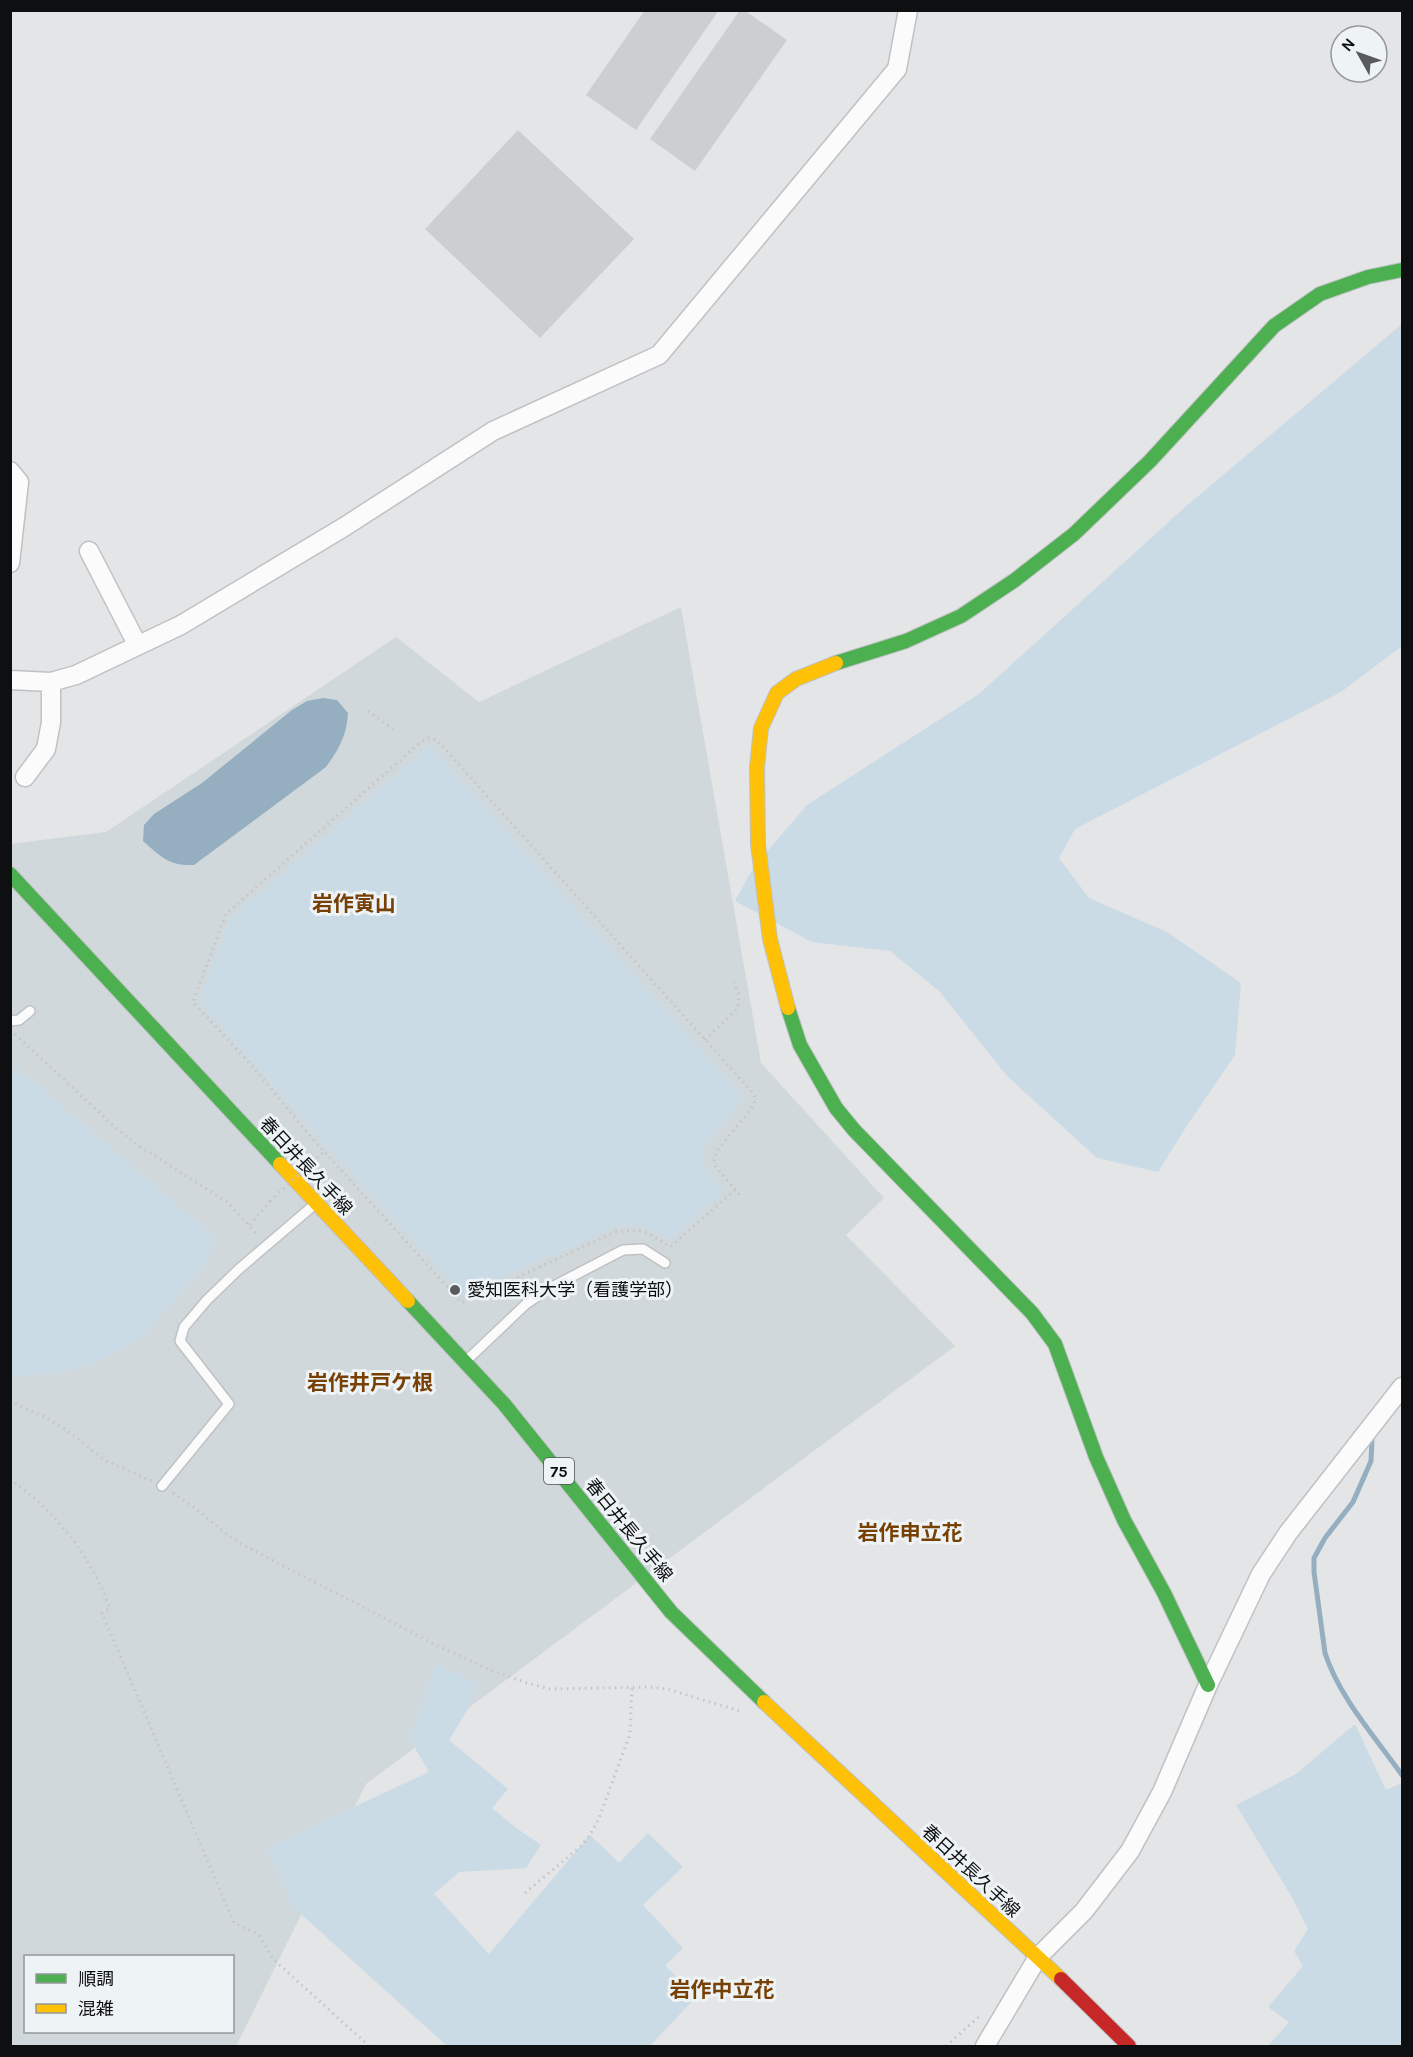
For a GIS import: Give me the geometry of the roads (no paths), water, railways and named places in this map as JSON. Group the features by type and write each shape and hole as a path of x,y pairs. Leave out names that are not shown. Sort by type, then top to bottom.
{"street":[{"path":"10,680 51,682 76,675 181,625 344,526 493,431 659,355 897,69 908,10"},
{"path":"1208,1685 1164,1593 1124,1520 1096,1457 1055,1344 1032,1313 854,1130 836,1108 800,1045 784,997 770,939 758,844 761,728 777,693 795,679 839,662 906,641 961,615 1015,580 1074,534 1150,461 1274,326 1320,294 1368,277 1402,270"},
{"path":"10,471 19,482 11,554"},
{"path":"88,551 137,644"},
{"path":"25,777 46,749 51,722 51,682"},
{"name":"春日井長久手線","path":"10,874 504,1404 671,1612 773,1711 1089,2005 1129,2046"},
{"path":"985,2046 1038,1958 1084,1911 1130,1851 1162,1792 1208,1685 1261,1574 1282,1541 1402,1387"}],"lane":[{"path":"10,1021 19,1020 30,1011"},
{"path":"162,1486 229,1404 180,1341 184,1327 207,1300 239,1269 316,1203"},
{"path":"465,1361 526,1304 548,1289 623,1250 643,1249 665,1263"}],"water":[{"path":"323,698 337,700 348,713 342,742 326,767 194,865 172,862 155,852 143,841 144,825 154,814 202,783 292,710 307,701"}],"waterway":[{"path":"1372,1439 1371,1461 1353,1502 1325,1538 1314,1558 1314,1572 1325,1653 1331,1669 1359,1717 1402,1775"}],"place":[{"name":"愛知医科大学（看護学部）","path":"455,1290"}],"district":[{"name":"岩作寅山","path":"354,904"},
{"name":"岩作井戸ケ根","path":"370,1383"},
{"name":"岩作申立花","path":"910,1533"},
{"name":"岩作中立花","path":"722,1990"}]}
